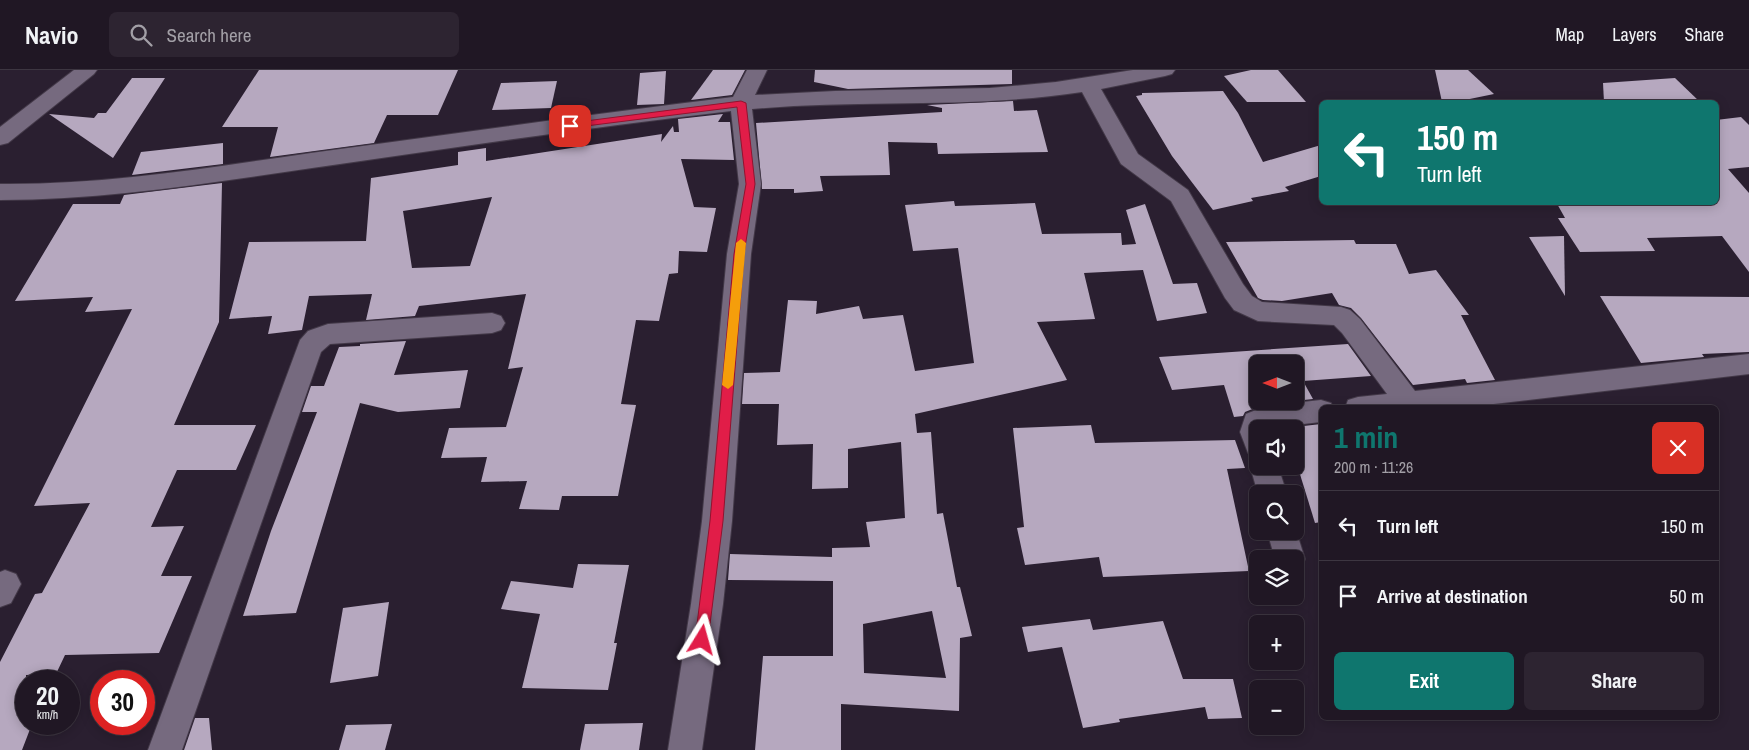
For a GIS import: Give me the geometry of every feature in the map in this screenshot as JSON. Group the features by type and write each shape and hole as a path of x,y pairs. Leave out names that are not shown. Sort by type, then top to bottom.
{"street":[{"path":"0,138 87,70"},
{"path":"685,750 707,604 717,521 739,254 750,184 741,103 757,70"},
{"path":"0,192 96,191 147,185 437,143 741,103 807,99 989,95 1089,86 1164,70"},
{"path":"1089,86 1129,159 1168,184 1180,196 1234,290 1244,303 1258,311 1341,317 1351,326 1408,402"},
{"path":"165,750 310,347 317,338 328,334 492,323"},
{"path":"1383,405 1749,364"},
{"path":"1260,420 1266,417 1319,411"}],"building":[{"path":"259,70 458,70 438,115 387,115 374,143 270,157 278,127 222,127"},
{"path":"713,70 745,70 732,95 691,100"},
{"path":"815,70 1012,70 1012,84 848,89 814,82"},
{"path":"1251,70 1278,70 1306,102 1247,102 1224,76"},
{"path":"1435,70 1468,70 1494,94 1465,100 1442,100"},
{"path":"666,71 664,104 637,105 640,73"},
{"path":"132,78 165,78 113,158 49,114 94,118 98,113 106,113"},
{"path":"1675,78 1698,100 1604,100 1603,83"},
{"path":"557,81 551,108 492,110 501,83"},
{"path":"1223,91 1238,113 1263,162 1319,146 1319,177 1285,187 1289,191 1251,198 1253,201 1213,210 1172,156 1136,96 1142,95 1142,93"},
{"path":"1013,101 1014,111 1037,110 1048,152 938,154 937,143 888,142 890,175 820,176 823,191 794,193 794,189 762,189 756,123 942,112 942,108 927,105"},
{"path":"723,114 718,122 730,122 734,160 681,159 694,207 716,208 707,252 679,251 678,273 669,274 659,321 636,320 621,404 636,405 618,496 562,496 559,510 519,509 527,481 481,482 487,457 441,458 449,428 506,427 523,367 508,369 526,294 419,306 415,316 366,320 372,294 309,296 302,330 268,334 272,316 229,319 249,242 366,241 371,178 458,165 458,152 486,148 486,161 662,134 661,142 673,126 674,132 679,132 678,119","holes":["492,197 470,266 412,268 403,211"]},
{"path":"1741,117 1749,125 1749,167 1728,169 1749,193 1749,272 1722,236 1647,238 1655,251 1580,252 1558,218 1565,218 1558,205 1719,205 1719,120"},
{"path":"223,143 223,164 132,175 141,152"},
{"path":"222,183 219,322 174,425 256,425 236,470 177,470 151,527 184,526 161,576 192,576 159,653 65,655 58,670 15,670 15,735 28,735 22,750 0,750 0,662 35,594 42,593 90,503 34,506 132,309 85,312 93,297 15,301 73,204 120,204 124,195"},
{"path":"954,201 955,206 1035,203 1042,234 1121,233 1122,245 1136,244 1126,210 1145,204 1173,284 1197,283 1207,313 1157,321 1143,270 1084,273 1095,319 1037,322 1067,380 915,414 917,433 931,432 937,514 943,513 957,587 960,587 972,636 960,638 959,711 841,704 841,750 755,750 763,656 833,656 833,581 728,580 730,554 832,557 832,548 870,547 866,522 905,518 901,442 848,449 848,488 812,489 813,444 777,445 779,404 742,404 744,373 780,372 788,300 817,301 816,314 859,306 863,319 903,315 915,371 974,363 958,248 913,251 905,205","holes":["932,611 946,678 864,673 863,624"]},
{"path":"1564,236 1565,296 1529,237"},
{"path":"1354,240 1356,244 1396,244 1409,274 1436,270 1469,315 1461,315 1495,380 1467,383 1465,379 1413,385 1361,318 1351,308 1339,305 1332,293 1282,301 1258,298 1226,242"},
{"path":"1600,296 1749,297 1749,352 1702,354 1704,357 1641,363"},
{"path":"406,341 394,375 468,370 460,408 398,412 360,403 296,613 243,616 271,531 317,412 302,412 311,386 324,386 339,347"},
{"path":"1348,344 1371,376 1304,381 1304,355 1249,355 1250,410 1245,412 1243,416 1234,417 1224,385 1172,390 1159,357"},
{"path":"1304,383 1313,399 1304,400"},
{"path":"1319,424 1319,522 1315,523 1300,475 1304,475 1304,426"},
{"path":"1091,425 1095,443 1235,440 1245,468 1227,469 1249,571 1103,577 1099,557 1025,565 1017,528 1024,527 1013,428"},
{"path":"578,564 629,565 614,643 617,643 608,690 522,688 540,614 501,609 511,581 573,588"},
{"path":"389,602 378,676 330,683 343,608"},
{"path":"1090,619 1093,630 1163,621 1183,679 1233,679 1242,718 1208,719 1205,707 1119,719 1120,722 1083,728 1062,647 1028,652 1022,627"},
{"path":"195,718 209,718 212,750 184,750"},
{"path":"643,723 639,750 580,750 585,724"},
{"path":"392,724 385,750 339,750 346,725"}],"slow traffic":[{"path":"728,385 741,243"}],"route":[{"path":"570,126 741,103 750,184 736,282 717,521 702,640"}]}
